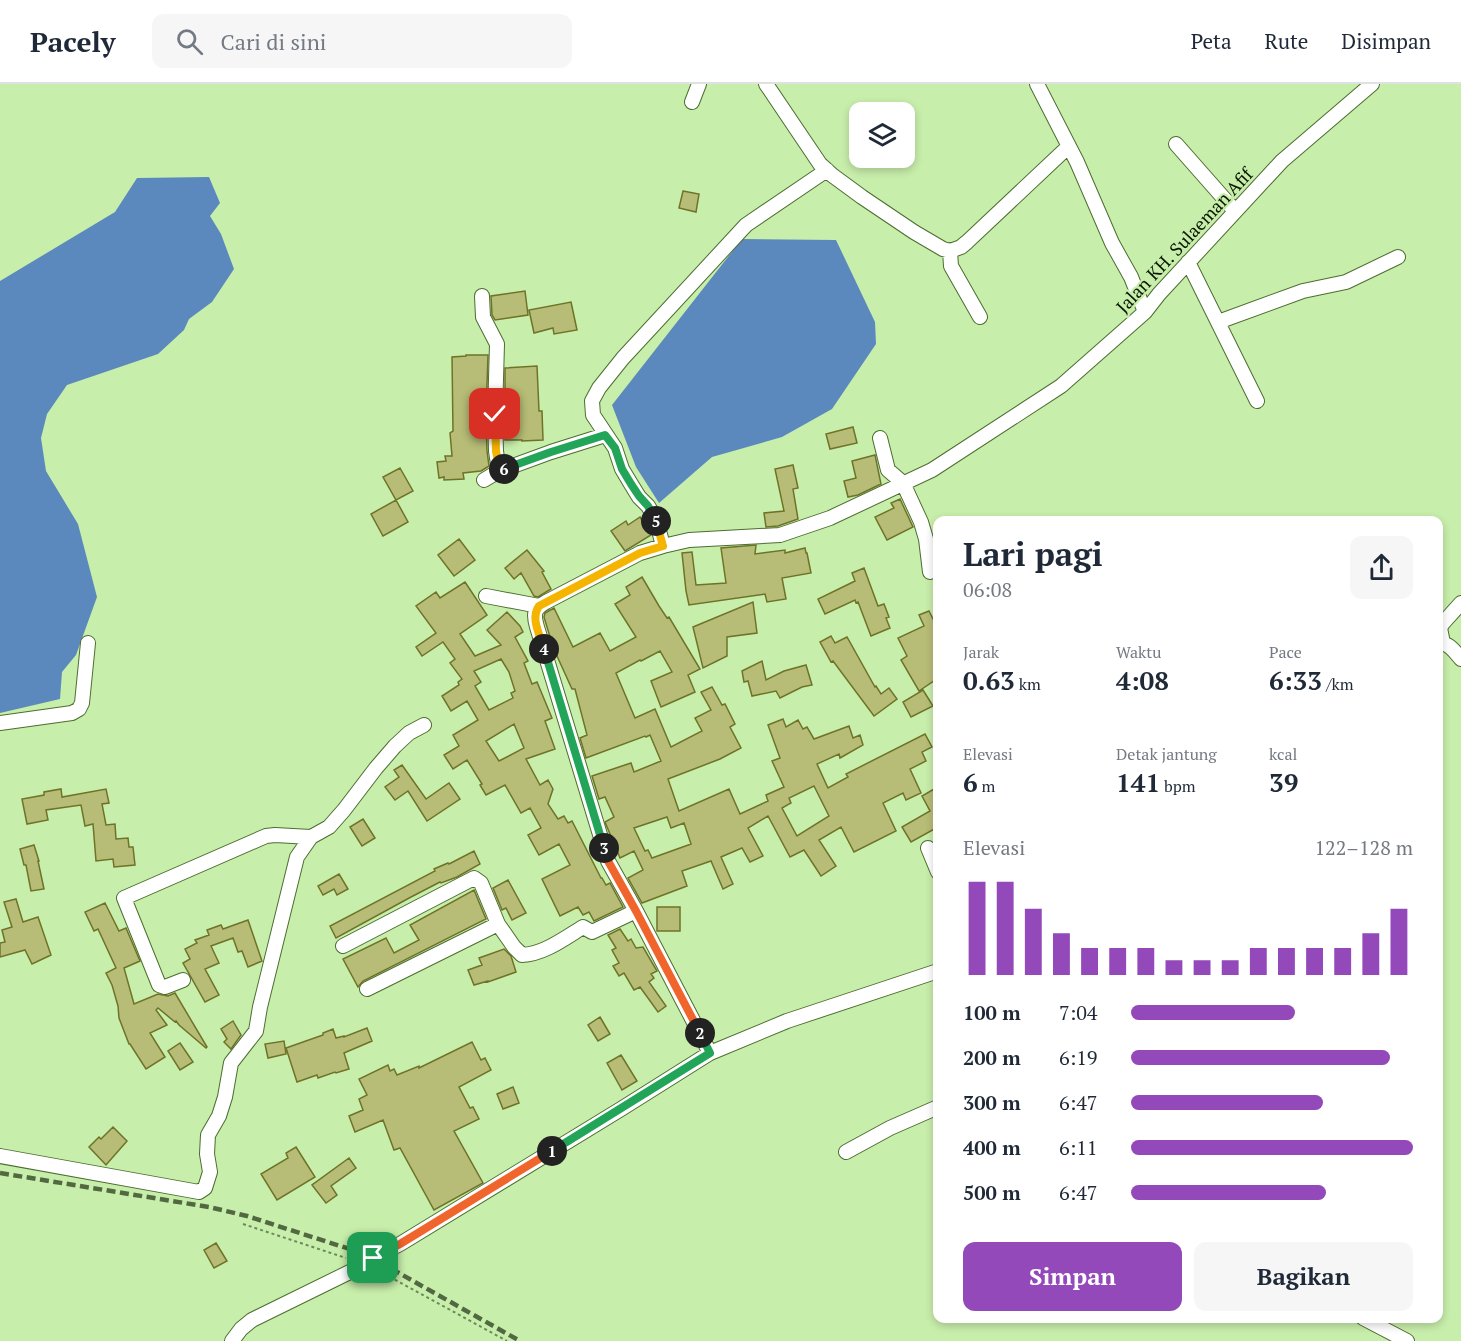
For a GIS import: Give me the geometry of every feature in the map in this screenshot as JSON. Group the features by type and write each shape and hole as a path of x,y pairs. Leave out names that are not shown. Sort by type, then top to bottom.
{"street":[{"path":"692,102 699,84"},
{"path":"1037,84 1077,162 1145,312"},
{"name":"Jalan KH. Sulaeman Afif","path":"539,606 640,553 689,540 780,535 830,518 932,470 1061,386 1145,312 1282,161 1372,84"},
{"path":"768,85 826,170 914,232 950,251 961,247 1069,146"},
{"path":"1176,144 1235,211"},
{"path":"663,546 656,519 631,484 622,469 615,448 593,416 592,401 599,388 623,358 746,225 826,170"},
{"path":"950,251 951,266 980,317"},
{"path":"1218,322 1303,291 1346,282 1398,257"},
{"path":"1188,262 1257,401"},
{"path":"482,296 483,317 497,344 496,451 500,471"},
{"path":"484,480 500,471 551,452 605,435"},
{"path":"880,438 888,470 903,483 921,522 926,538 930,572"},
{"path":"486,596 539,606 535,612 535,618 608,861 710,1053"},
{"path":"1443,623 1461,603"},
{"path":"0,723 72,713 79,709 82,704 88,642"},
{"path":"1443,644 1448,645 1461,659"},
{"path":"0,1156 199,1192 205,1188 210,1172 207,1154 208,1136 219,1116 225,1097 231,1063 256,1031 297,857 310,837 328,827 344,810 395,746 424,725"},
{"path":"183,980 165,987 159,985 124,898 266,836 275,834 310,837"},
{"path":"928,848 933,860"},
{"path":"343,946 474,878 481,883 498,924 522,955 532,955 583,927 592,932 636,911"},
{"path":"367,989 498,924"},
{"path":"232,1341 252,1320 366,1264 710,1053 787,1021 933,973"},
{"path":"846,1152 890,1128 933,1109"},
{"path":"1373,1323 1407,1341"}],"path":[{"path":"243,1224 366,1264 507,1341"}],"water":[{"path":"209,177 220,203 210,216 221,234 234,269 212,302 189,319 184,330 158,354 67,385 47,414 41,438 46,471 78,524 97,597 76,655 62,672 60,699 0,713 0,281 115,212 137,178"},
{"path":"742,239 836,240 875,322 876,344 832,409 782,437 712,457 659,503 636,467 612,405"}],"building":[{"path":"683,191 699,194 696,212 679,208"},
{"path":"525,291 528,315 495,320 492,315 491,296"},
{"path":"571,302 577,330 554,334 553,328 534,333 529,310"},
{"path":"488,355 486,414 489,466 481,471 463,473 464,479 444,480 444,477 439,478 437,462 446,461 445,456 452,456 450,433 453,431 452,357"},
{"path":"537,366 543,440 505,440 505,368"},
{"path":"853,427 857,443 830,449 826,434"},
{"path":"875,455 881,484 858,495 848,497 844,481 856,478 852,461"},
{"path":"793,465 798,488 793,489 798,519 778,526 766,527 764,513 784,511 775,469"},
{"path":"400,468 413,491 396,500 383,477"},
{"path":"900,499 913,527 887,540 875,517 894,508 891,503"},
{"path":"396,500 408,522 383,536 371,514"},
{"path":"640,517 651,535 625,551 611,531 626,521 628,525"},
{"path":"459,539 475,560 454,576 438,555"},
{"path":"756,545 755,554 785,550 785,553 805,548 811,573 782,578 786,599 767,602 765,594 689,605 682,553 692,552 696,585 726,583 721,548"},
{"path":"527,550 544,571 542,572 551,589 538,597 534,596 521,573 514,579 505,568"},
{"path":"864,568 878,606 884,604 889,617 886,618 890,628 871,636 858,602 856,603 855,600 825,614 818,599 855,581 852,573"},
{"path":"642,577 700,669 688,675 695,692 661,707 651,681 672,672 660,651 616,673 635,718 655,709 671,747 702,731 695,718 711,710 701,692 712,687 722,705 725,704 735,724 730,727 741,748 720,759 668,779 679,811 729,789 740,814 768,801 766,795 784,787 772,761 780,758 768,725 783,719 786,727 798,720 803,729 807,727 814,739 849,726 853,738 860,735 863,745 840,758 839,754 817,764 828,788 848,777 846,774 925,734 932,747 922,752 926,761 910,769 921,793 906,800 903,793 883,803 896,831 854,852 841,827 819,840 836,866 821,876 804,850 790,857 768,816 748,828 763,856 750,862 742,848 721,857 733,884 723,889 711,861 682,871 687,886 642,903 628,878 643,870 634,851 620,858 605,822 614,817 605,797 599,799 592,776 631,763 634,772 661,761 650,735 586,758 580,738 587,735 575,689 572,689 557,656 544,617 545,613 554,608 573,647 600,633 610,651 636,637 615,604 630,595 626,587","holes":["814,786 829,816 797,836 782,808 791,803 789,798","667,817 671,828 684,823 691,844 652,858 648,850 645,851 634,828"]},
{"path":"465,582 487,615 460,634 475,656 501,645 487,630 507,612 520,626 523,632 515,637 528,661 524,663 532,684 537,682 552,718 545,721 555,749 526,759 540,785 548,780 553,789 548,804 558,819 564,816 568,823 572,821 601,878 606,885 610,883 623,907 594,921 589,912 583,915 578,907 560,916 542,879 570,865 559,844 539,855 528,835 541,828 530,808 521,813 505,785 486,795 467,760 453,769 444,755 459,746 453,735 478,720 467,701 451,711 442,696 459,685 458,682 462,679 450,663 455,659 443,642 422,656 416,647 436,633 416,606 436,592 440,598","holes":["501,659 509,672 515,691 511,693 513,698 489,710 475,686 481,682 474,671","514,724 524,748 499,761 486,741"]},
{"path":"753,602 757,633 727,637 727,656 703,668 693,627"},
{"path":"929,611 933,619 933,681 919,691 901,660 907,656 898,638 924,626 919,615"},
{"path":"831,636 835,643 847,637 875,687 881,694 889,688 897,699 874,716 833,661 831,662 820,642"},
{"path":"762,661 766,680 784,671 806,665 812,685 802,687 780,698 776,691 752,696 748,681 744,682 742,671"},
{"path":"923,690 933,706 911,717 903,702"},
{"path":"402,765 426,799 449,783 460,799 427,821 408,791 395,800 385,787 399,777 394,770"},
{"path":"61,789 62,797 106,789 109,803 102,804 106,825 115,824 116,839 128,838 129,847 133,847 135,865 114,867 113,859 96,861 93,824 85,826 81,805 46,810 48,820 27,824 22,799"},
{"path":"933,790 933,830 911,842 902,827 930,811 922,796"},
{"path":"363,819 375,838 362,846 350,827"},
{"path":"34,845 44,889 31,891 20,849"},
{"path":"474,851 480,864 457,877 440,882 336,938 330,926 435,871 434,869"},
{"path":"339,874 348,889 337,895 334,889 323,895 318,886"},
{"path":"508,880 526,913 512,920 506,908 502,910 493,888"},
{"path":"474,890 486,919 363,981 358,987 343,959 386,938 394,953 419,940 410,925"},
{"path":"16,899 23,922 38,917 51,955 32,964 25,950 0,957 0,943 5,942 2,930 12,927 4,902"},
{"path":"105,903 119,931 126,928 140,961 124,968 134,1004 158,994 168,996 175,993 206,1048 158,1008 156,1010 167,1025 150,1033 165,1057 146,1069 129,1044 119,1018 112,985 106,973 116,968 98,929 94,931 85,912"},
{"path":"657,907 680,907 680,931 657,931"},
{"path":"248,920 262,961 248,967 242,951 238,952 233,938 211,946 219,963 205,969 219,995 205,1002 183,963 190,959 185,949 197,943 195,940 209,935 207,930 221,925 223,929"},
{"path":"620,929 628,941 631,939 636,948 643,947 657,971 651,974 654,978 649,982 666,1006 658,1012 640,987 634,990 624,973 619,976 613,966 619,963 612,950 616,948 608,935"},
{"path":"504,949 511,956 516,972 474,985 468,970 482,965 479,958"},
{"path":"600,1017 610,1034 598,1041 588,1025"},
{"path":"233,1021 241,1035 231,1049 224,1042 227,1039 221,1029"},
{"path":"367,1028 372,1041 344,1053 349,1069 318,1078 317,1075 297,1082 286,1048 323,1035 333,1029 336,1038"},
{"path":"284,1041 286,1054 268,1058 265,1044"},
{"path":"472,1042 481,1060 485,1058 491,1070 459,1087 470,1108 473,1107 479,1119 454,1131 483,1183 434,1210 400,1148 394,1150 383,1120 355,1132 349,1116 363,1110 359,1099 367,1095 359,1079 388,1065 390,1071 394,1069 397,1075 419,1066 419,1068"},
{"path":"180,1043 193,1062 180,1070 168,1051"},
{"path":"621,1055 637,1081 622,1090 607,1063"},
{"path":"513,1087 519,1103 503,1109 497,1094"},
{"path":"113,1127 127,1141 106,1165 89,1147"},
{"path":"296,1147 315,1177 277,1200 261,1174 288,1158 286,1153"},
{"path":"349,1158 356,1168 331,1186 337,1195 326,1203 312,1185"},
{"path":"216,1243 227,1261 214,1268 204,1250"}],"railway":[{"path":"0,1173 209,1207 247,1216 365,1254 520,1341"}],"route":[{"path":"373,1258 400,1244 710,1053 608,861 535,618 535,612 539,606 546,602 640,553 663,546 656,519 631,484 622,469 615,448 605,435 500,471 496,451 495,414"}]}
